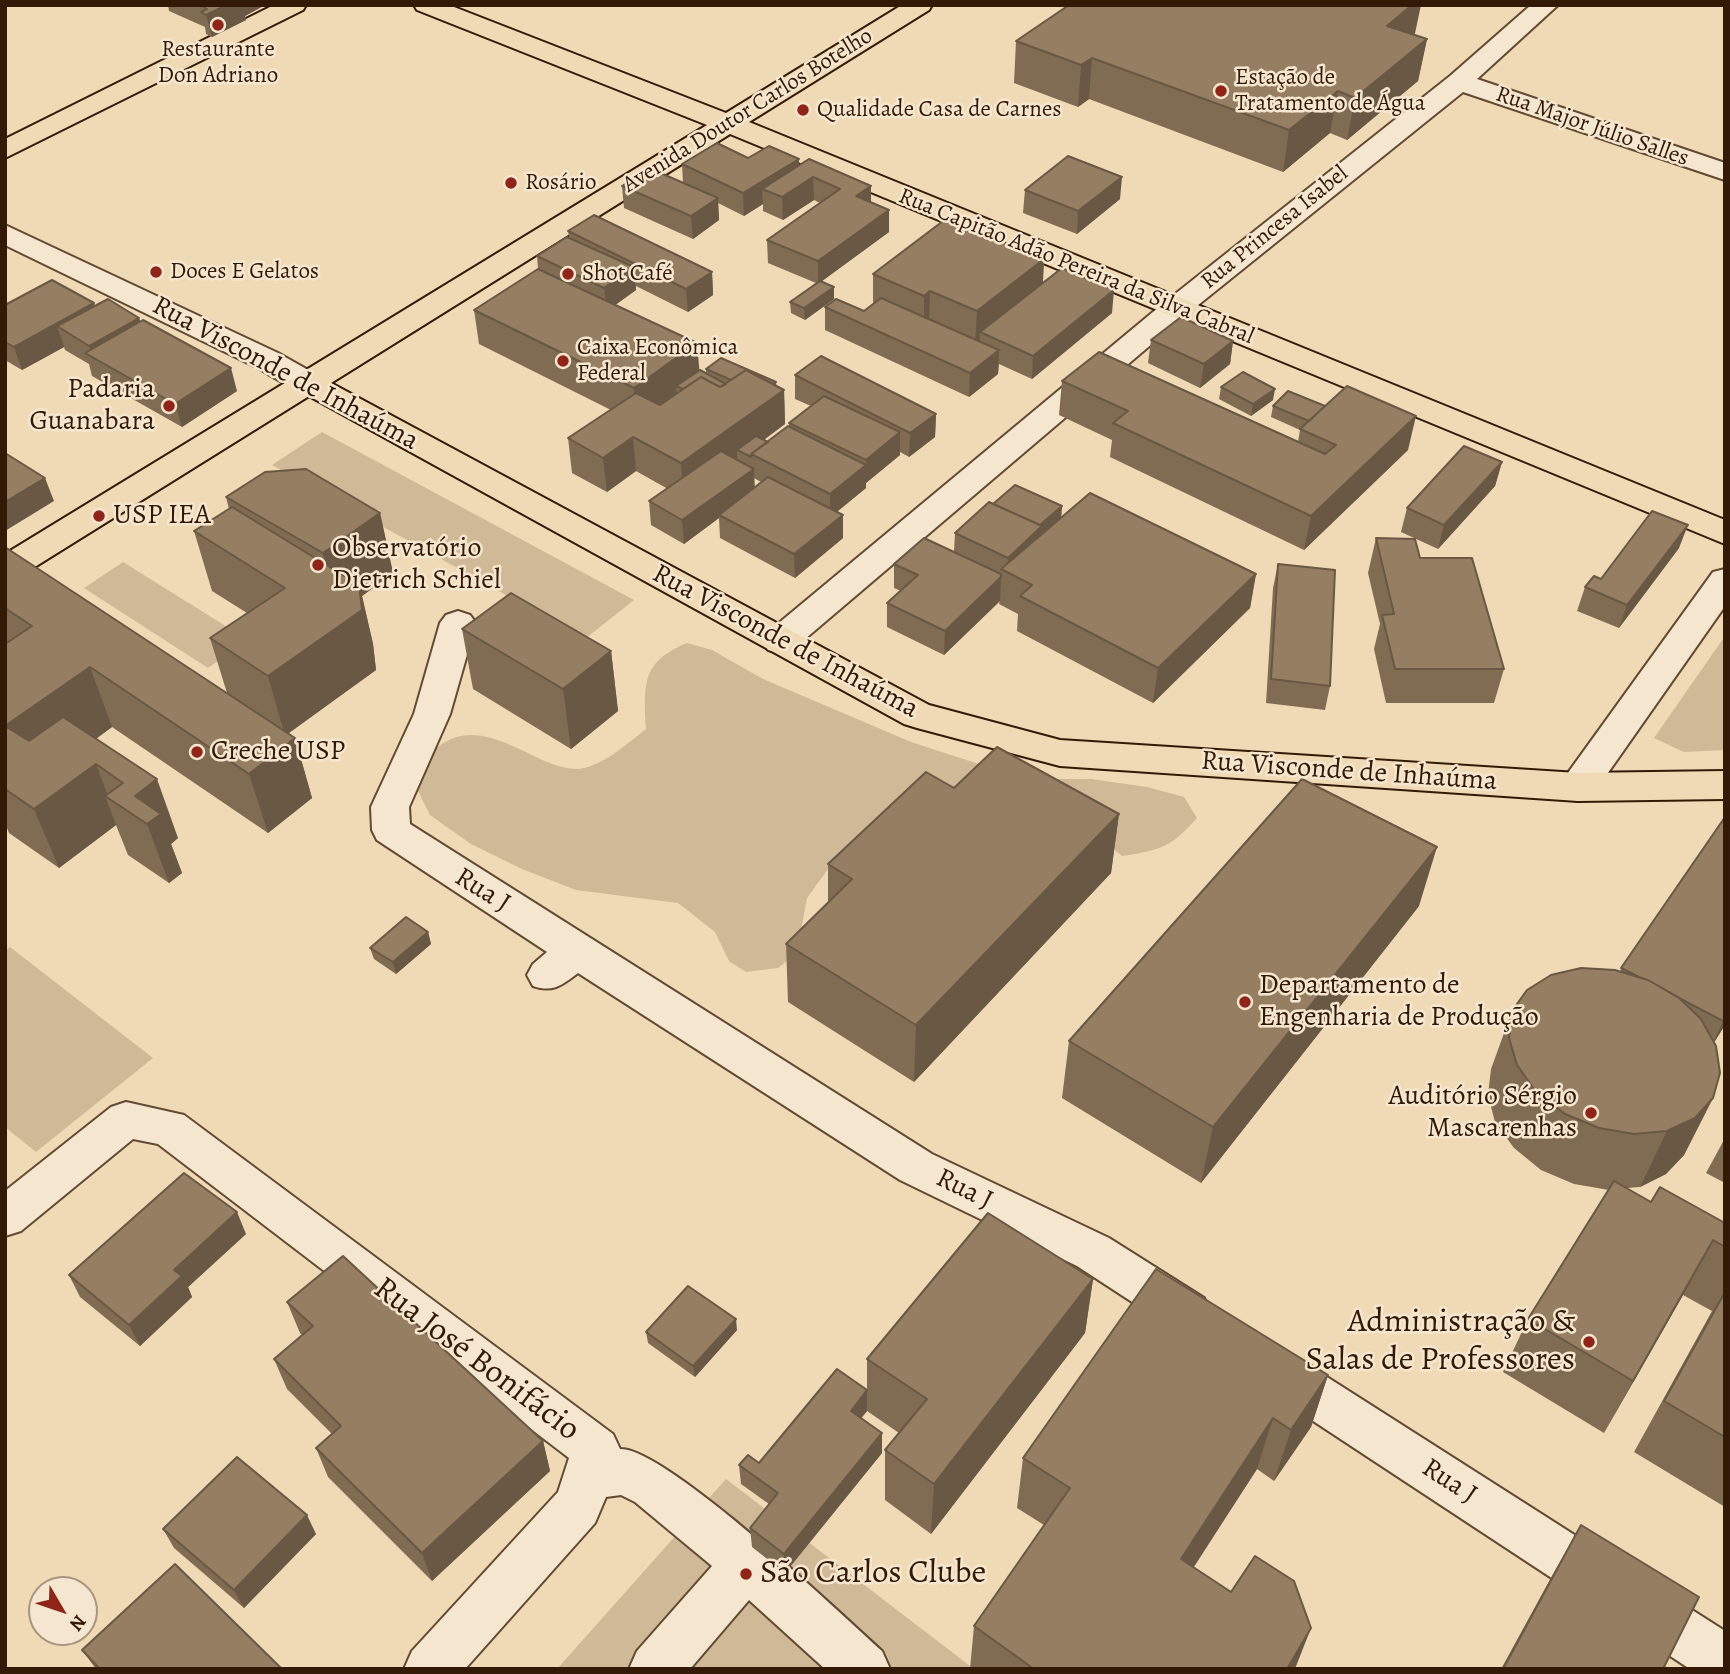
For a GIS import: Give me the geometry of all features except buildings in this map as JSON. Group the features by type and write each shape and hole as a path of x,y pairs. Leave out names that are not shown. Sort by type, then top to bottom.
{"main road":[{"path":"5,150 293,5"},
{"name":"Rua Capitão Adão Pereira da Silva Cabral","path":"426,5 727,123 1725,533"},
{"name":"Avenida Doutor Carlos Botelho","path":"5,570 920,5"},
{"name":"Rua Visconde de Inhaúma","path":"306,382 917,715 1060,753 1578,788 1725,785"}],"street":[{"name":"Rua Princesa Isabel","path":"780,641 1176,308 1459,82 1546,5"},
{"name":"Rua Major Júlio Salles","path":"1459,82 1725,172"},
{"name":"Rua Visconde de Inhaúma","path":"5,234 267,360 306,382"},
{"path":"1578,788 1725,580"},
{"name":"Rua J","path":"458,623 432,714 390,807 391,830 562,963 916,1167 1093,1252 1725,1661"},
{"name":"Rua José Bonifácio","path":"5,1217 126,1120 169,1128 596,1450 578,1506 430,1669"},
{"path":"587,1475 625,1472 652,1486 722,1542 848,1663"},
{"path":"655,1669 746,1566"}],"shaded area":[{"path":"322,432 634,600 585,639 272,465"},
{"path":"123,562 248,640 208,668 84,588"},
{"path":"1725,636 1725,750 1684,752 1654,738"},
{"path":"687,643 712,650 763,679 911,742 988,767 1044,779 1091,779 1147,787 1184,797 1197,818 1172,842 1146,852 1122,856 1111,847 836,858 807,898 797,953 778,968 746,972 729,961 715,932 678,903 576,890 522,869 471,844 430,815 412,779 422,764 444,743 455,737 482,736 560,766 576,769 595,765 646,729 645,699 648,676 661,658"},
{"path":"10,947 153,1058 36,1152 5,1127 5,951"},
{"name":"São Carlos Clube","path":"726,1479 974,1669 557,1669"}],"place":[{"name":"Restaurante Don Adriano","path":"218,25"},
{"name":"Estação de Tratamento de Água","path":"1221,91"},
{"name":"Qualidade Casa de Carnes","path":"803,110"},
{"name":"Rosário","path":"511,183"},
{"name":"Doces E Gelatos","path":"156,272"},
{"name":"Shot Café","path":"568,274"},
{"name":"Caixa Econômica Federal","path":"563,361"},
{"name":"Padaria Guanabara","path":"169,406"},
{"name":"USP IEA","path":"99,516"},
{"name":"Observatório Dietrich Schiel","path":"318,565"},
{"name":"Creche USP","path":"197,752"},
{"name":"Departamento de Engenharia de Produção","path":"1245,1002"},
{"name":"Auditório Sérgio Mascarenhas","path":"1591,1113"},
{"name":"Administração & Salas de Professores","path":"1589,1342"},
{"name":"São Carlos Clube","path":"746,1574"}]}
